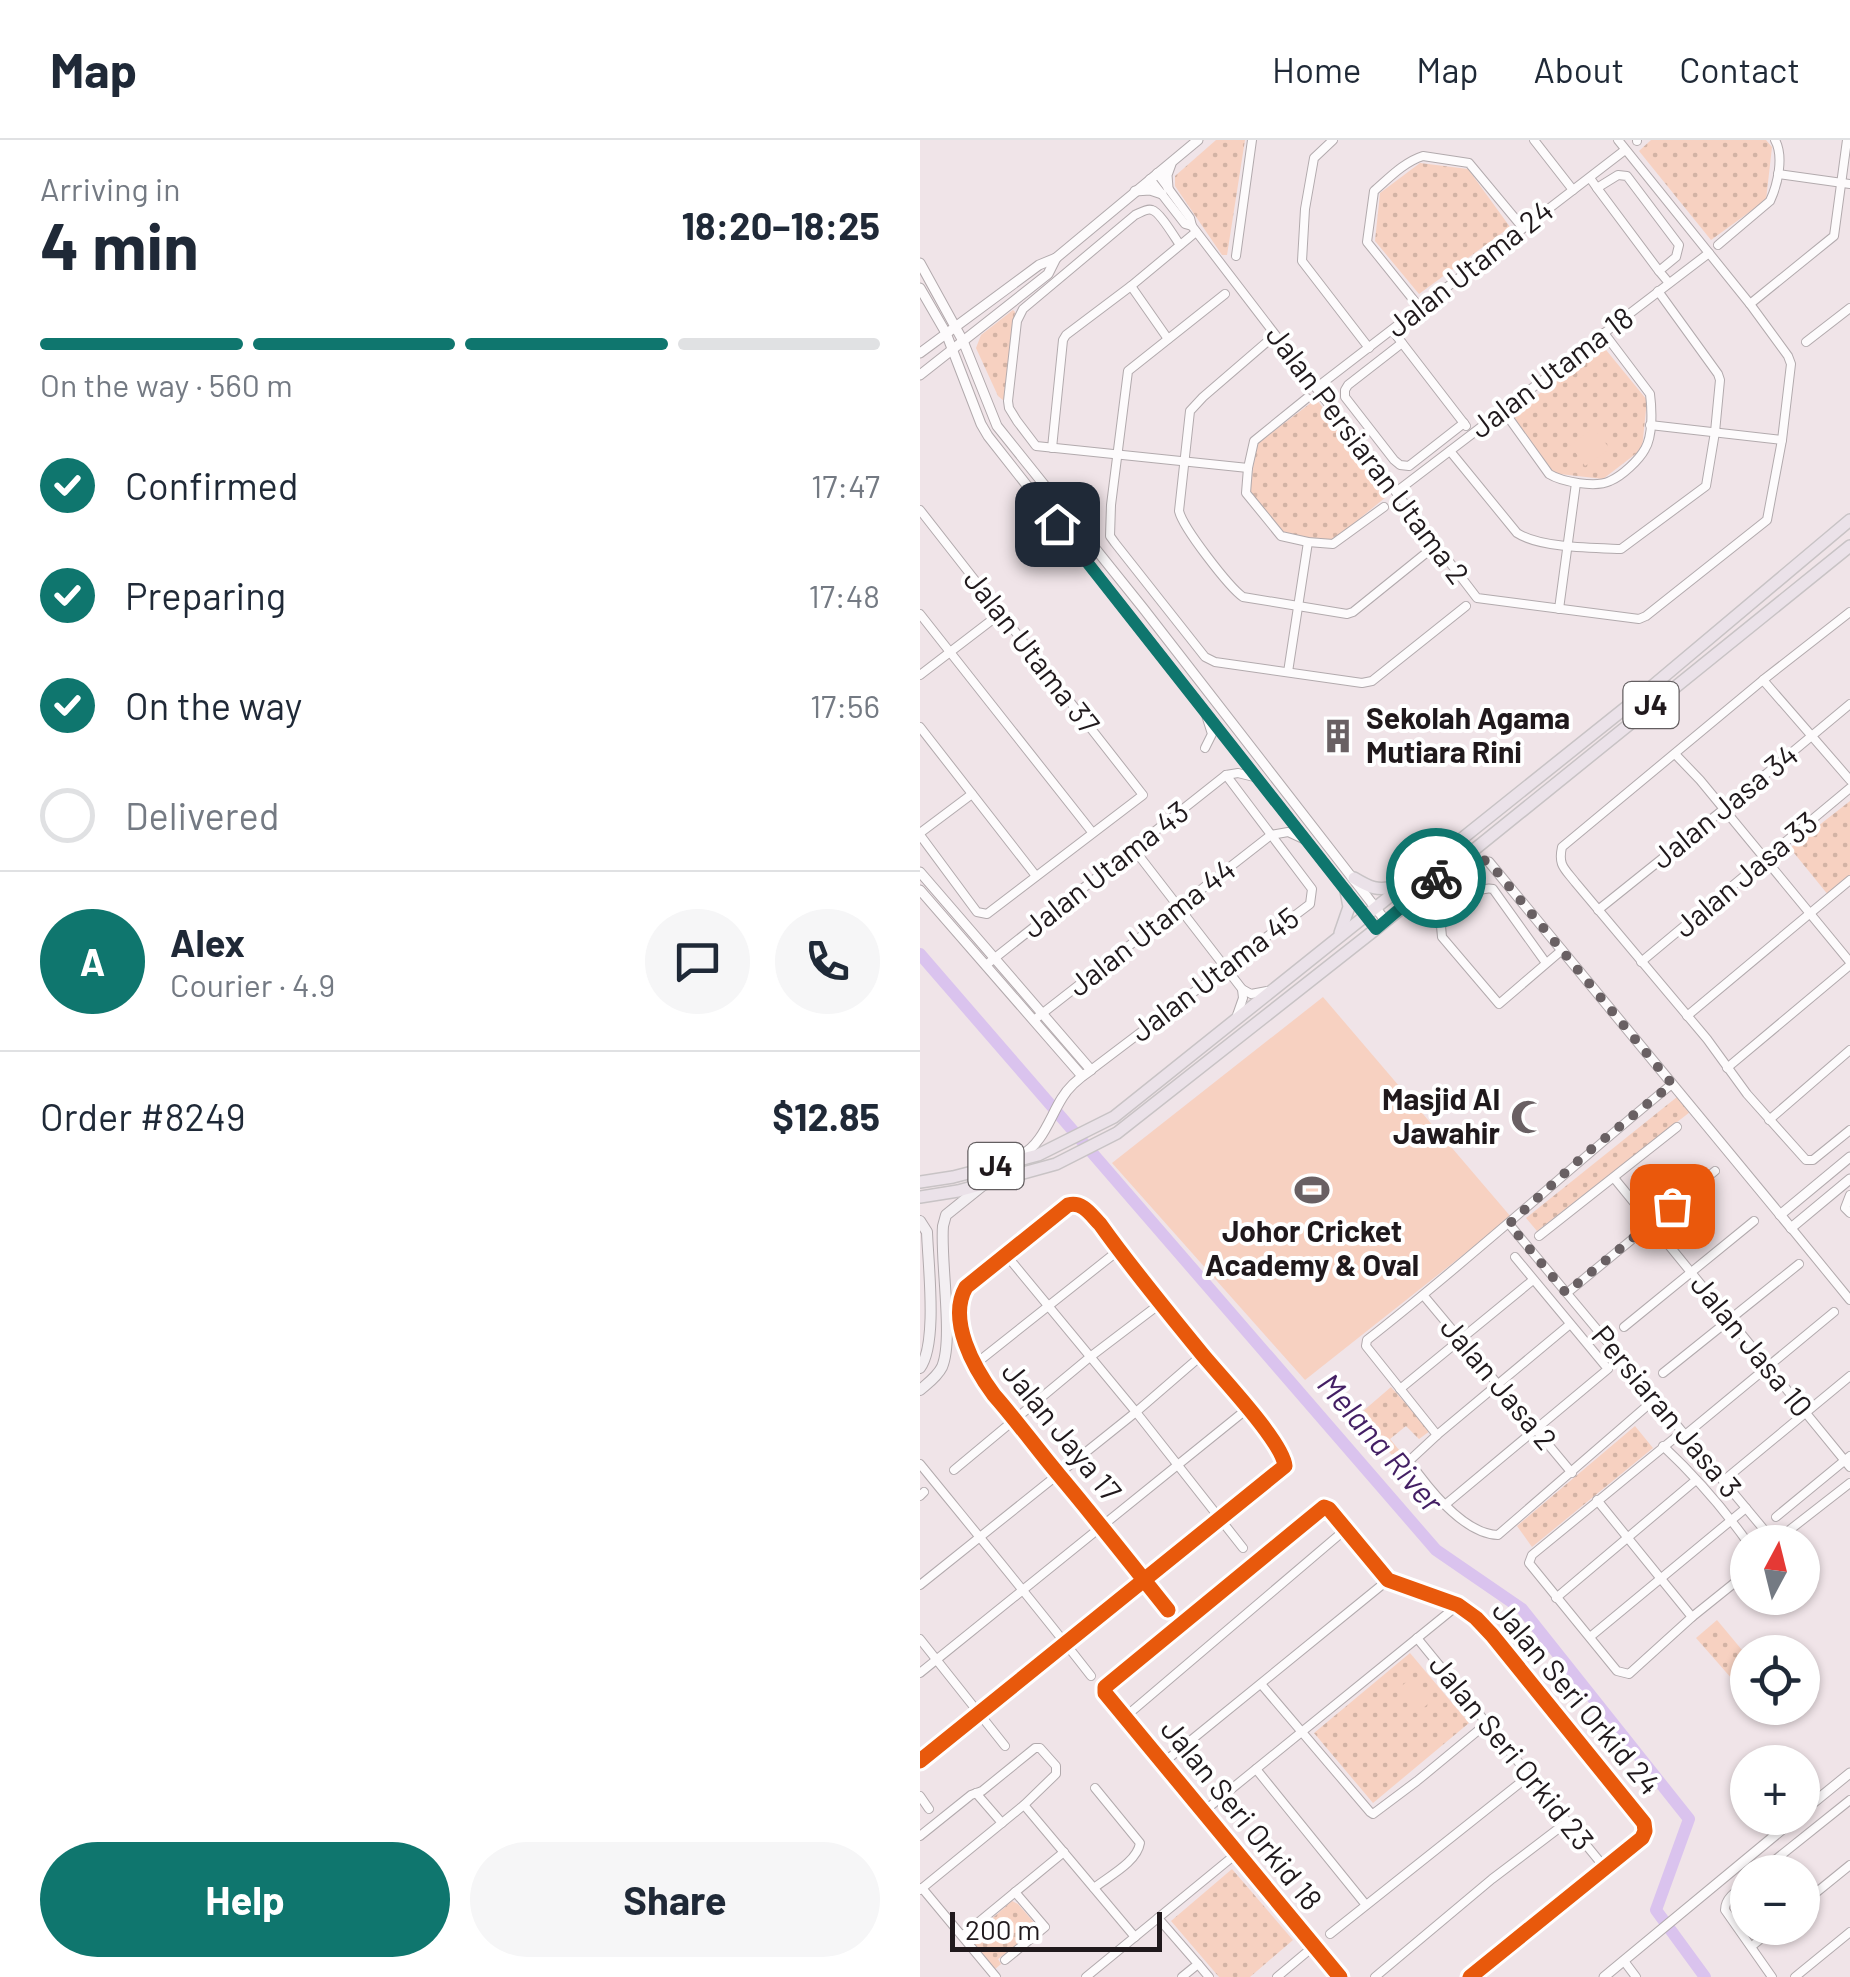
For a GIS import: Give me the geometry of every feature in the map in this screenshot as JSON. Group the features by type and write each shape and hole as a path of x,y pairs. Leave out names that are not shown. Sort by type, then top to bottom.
{"main road":[{"name":"J4","path":"920,1182 1038,1155 1114,1117 1654,684 1850,520"},
{"path":"1807,554 1843,538 1844,543 1821,569"},
{"name":"J4","path":"920,1196 958,1191 1056,1164 1117,1133 1850,546"},
{"path":"1354,878 1370,888 1384,890 1408,882"},
{"path":"1338,937 1349,907 1346,891"},
{"path":"920,1390 944,1363 946,1216 987,1182"},
{"path":"920,1221 927,1232 930,1312 929,1347 920,1368"},
{"path":"930,1312 941,1308 946,1314"}],"street":[{"path":"920,353 1039,266 1056,258 1198,140"},
{"path":"1236,256 1252,140"},
{"path":"1333,140 1314,158 1305,209 1302,261 1368,348"},
{"path":"1534,140 1573,190"},
{"name":"Jalan Persiaran Utama 2","path":"1154,176 1190,218 1194,229 1476,598 1639,619 1764,524 1769,516 1791,364 1750,304 1618,140"},
{"path":"1718,245 1774,194 1780,151 1774,140"},
{"path":"1750,304 1834,236 1846,140"},
{"name":"Jalan Utama 24","path":"1316,388 1625,150"},
{"path":"1420,308 1367,242 1373,194 1395,173 1418,157 1470,163 1524,228"},
{"path":"1135,191 1165,190 1172,162"},
{"path":"1778,174 1850,184"},
{"path":"1597,188 1618,175 1627,176 1679,245 1676,257 1659,271"},
{"path":"1590,178 1669,283"},
{"path":"1180,245 1153,210 1141,212 1020,314 1010,408 1036,446 1248,468"},
{"path":"1052,448 1066,335 1131,286 1194,229"},
{"name":"Jalan Utama 18","path":"1396,492 1708,253"},
{"path":"920,375 1048,274 1056,258"},
{"path":"920,263 956,326 997,426 1354,878 1380,925"},
{"path":"1131,286 1168,339"},
{"path":"920,288 953,349 988,436 1346,891 1370,911"},
{"path":"1450,451 1517,534 1568,546 1621,550 1706,486 1720,380 1658,291"},
{"path":"936,293 962,314 1000,294"},
{"path":"1225,294 1128,372 1110,521 1110,536 1115,544 1214,662 1362,683 1372,681 1466,606"},
{"path":"1806,342 1850,308"},
{"path":"1392,330 1472,434"},
{"path":"1503,410 1549,474 1576,483 1605,483 1626,470 1646,448 1650,394 1604,333"},
{"path":"1275,335 1190,411 1179,512 1235,592 1244,597 1347,614 1436,545"},
{"path":"1402,344 1345,390 1345,397 1394,460 1410,466 1464,423"},
{"path":"932,366 946,366 965,382"},
{"path":"1307,398 1254,441 1246,493 1278,535 1308,542 1334,544 1384,506"},
{"path":"1650,425 1782,440"},
{"path":"1559,609 1576,483"},
{"name":"Jalan Utama 37","path":"920,510 1142,795 1092,832"},
{"path":"1288,672 1308,542"},
{"path":"920,676 1001,613"},
{"path":"1850,613 1562,846 1560,858 1726,1068 1806,1160 1813,1160 1850,1130"},
{"path":"920,614 1092,832 987,914 977,912 920,834 972,794"},
{"path":"1763,680 1850,780"},
{"name":"Jalan Jasa 34","path":"1598,910 1850,704"},
{"path":"1205,748 1212,734 1206,716"},
{"path":"920,727 1036,876"},
{"path":"1676,754 1850,963 1726,1068"},
{"path":"1226,775 1245,774 1259,782"},
{"name":"Jalan Utama 45","path":"1087,1073 1310,904 1312,889 1226,775"},
{"name":"Jalan Utama 43","path":"990,962 1226,775"},
{"name":"Jalan Jasa 33","path":"1640,962 1850,788"},
{"path":"1489,862 1490,847 1501,826"},
{"path":"1271,835 1288,832 1307,842"},
{"name":"Jalan Utama 44","path":"1038,1017 1271,835"},
{"path":"1133,848 1242,990 1251,994 1273,989"},
{"path":"1453,864 1480,858 1489,862 1850,1300"},
{"path":"920,872 990,962"},
{"path":"1687,1016 1850,880"},
{"path":"1546,963 1493,888 1479,889 1440,926 1442,938 1498,1004 1562,950"},
{"path":"920,890 990,962 1087,1073 1064,1094 1033,1148 1000,1165"},
{"path":"1235,1020 1242,990"},
{"path":"1769,1120 1850,1050"},
{"path":"1437,1435 1365,1343 1672,1084"},
{"path":"1539,1236 1677,1127"},
{"path":"1780,1215 1850,1157"},
{"path":"1566,1293 1716,1170"},
{"name":"Jalan Jasa 10","path":"1614,1178 1848,1461"},
{"path":"1792,1229 1850,1179"},
{"path":"1850,1196 1845,1208 1850,1214"},
{"name":"Jalan Jaya 17","path":"1119,1250 1084,1207 1068,1206 962,1292 962,1332 974,1365 994,1395 1168,1610"},
{"path":"1624,1327 1754,1221"},
{"name":"Persiaran Jasa 3","path":"1509,1224 1774,1540 1850,1483"},
{"path":"920,1761 1285,1466 1283,1454 1119,1250 974,1365"},
{"path":"1007,1256 1243,1548"},
{"path":"1446,1504 1608,1369 1516,1258"},
{"path":"1663,1374 1799,1264"},
{"path":"1400,1388 1533,1280"},
{"name":"Jalan Jasa 2","path":"1424,1296 1572,1473"},
{"path":"954,1470 1161,1303"},
{"path":"1730,1586 1629,1674 1617,1671 1529,1563 1596,1500 1834,1312"},
{"path":"1569,1325 1409,1462 1462,1522 1498,1535 1655,1400"},
{"path":"920,1585 1202,1355"},
{"path":"1723,1480 1850,1376"},
{"path":"920,1673 1247,1409"},
{"path":"1663,1446 1735,1525"},
{"path":"1776,1517 1848,1461"},
{"path":"920,1464 1090,1676"},
{"path":"1556,1598 1696,1480"},
{"path":"1596,1500 1692,1617"},
{"name":"Jalan Seri Orkid 18","path":"1340,1977 1105,1693 1105,1687 1324,1507 1346,1529"},
{"name":"Persiaran Jasa 3","path":"1590,1637 1746,1508"},
{"path":"1125,1717 1346,1529 1388,1580 1458,1605"},
{"path":"1163,1763 1388,1580"},
{"path":"1203,1812 1458,1605"},
{"name":"Jalan Seri Orkid 24","path":"1458,1605 1492,1635 1644,1823 1642,1838 1605,1868"},
{"name":"Jalan Seri Orkid 23","path":"1418,1638 1605,1868"},
{"path":"920,1639 1005,1746"},
{"path":"1261,1684 1373,1814 1486,1724"},
{"path":"920,1836 1038,1747 1056,1766 1056,1774 1024,1804 921,1889 963,1935 991,1975"},
{"path":"1256,1769 1366,1905"},
{"path":"1820,1798 1850,1774"},
{"path":"1330,1934 1530,1775"},
{"path":"1094,1888 1136,1855 1140,1846 1096,1788"},
{"path":"976,1793 1002,1823"},
{"path":"920,1796 929,1809"},
{"path":"1781,1855 1850,1800"},
{"path":"1024,1804 1135,1937"},
{"path":"1375,1977 1492,1879 1568,1822"},
{"path":"1604,1977 1776,1835"},
{"path":"963,1935 1064,1852"},
{"path":"1086,1977 1236,1854"},
{"path":"1820,1889 1850,1865"},
{"path":"1470,1977 1605,1868"},
{"path":"1005,1960 1045,1928 1016,1892"},
{"path":"1158,1918 1210,1977"},
{"path":"1794,1977 1850,1932"},
{"path":"1277,1977 1314,1946"},
{"path":"1752,1946 1772,1977"},
{"path":"1624,1961 1636,1977"},
{"path":"1182,1977 1198,1964"}],"shaded area":[{"path":"1216,140 1245,140 1227,255 1222,255 1175,186 1175,176"},
{"path":"1651,140 1766,140 1772,147 1766,200 1711,240 1639,151"},
{"path":"1420,163 1468,169 1510,227 1419,294 1375,241 1380,193"},
{"path":"1013,310 1004,401 976,348 981,335"},
{"path":"1602,345 1647,400 1642,449 1603,479 1551,473 1512,415"},
{"path":"1316,399 1391,493 1332,541 1283,534 1249,491 1257,444"},
{"path":"1594,428 1610,449 1585,466 1570,445"},
{"path":"1850,801 1850,879 1829,896 1790,848"},
{"name":"Johor Cricket Academy & Oval","path":"1323,997 1511,1217 1305,1380 1112,1163"},
{"path":"1677,1097 1690,1112 1537,1231 1526,1218"},
{"path":"1391,1387 1430,1431 1419,1439 1406,1426 1390,1439 1400,1451 1394,1457 1355,1418"},
{"path":"1635,1426 1653,1448 1532,1547 1517,1526"},
{"path":"1717,1620 1730,1636 1730,1677 1696,1638"},
{"path":"1410,1653 1469,1723 1373,1803 1314,1733"},
{"path":"1412,1677 1433,1699 1417,1714 1396,1691"},
{"path":"1232,1869 1293,1940 1250,1977 1219,1977 1171,1921"},
{"path":"1012,1901 1038,1927 998,1959 1001,1964 994,1970 971,1937"}],"waterway":[{"name":"Melana River","path":"920,954 1436,1550 1522,1609 1689,1819 1656,1910 1705,1977"}],"cycle path":[{"path":"920,1761 1285,1466 1263,1426 1100,1224 1082,1207 1068,1205 966,1287 961,1300 961,1329 971,1358 994,1395 1100,1525 1141,1576 1154,1593 1168,1610"},
{"path":"1340,1977 1105,1693 1105,1687 1324,1507 1388,1580 1458,1605 1476,1618 1644,1823 1642,1838 1470,1977"}],"way so far":[{"path":"1436,878 1453,864 1480,858 1489,862 1672,1084 1588,1152 1509,1224 1566,1293 1672,1206"}],"place":[{"name":"Sekolah Agama Mutiara Rini","path":"1338,736"},
{"name":"Masjid Al Jawahir","path":"1528,1117"},
{"name":"Johor Cricket Academy & Oval","path":"1312,1190"}],"route":[{"path":"1057,524 1376,929 1436,878"}]}
